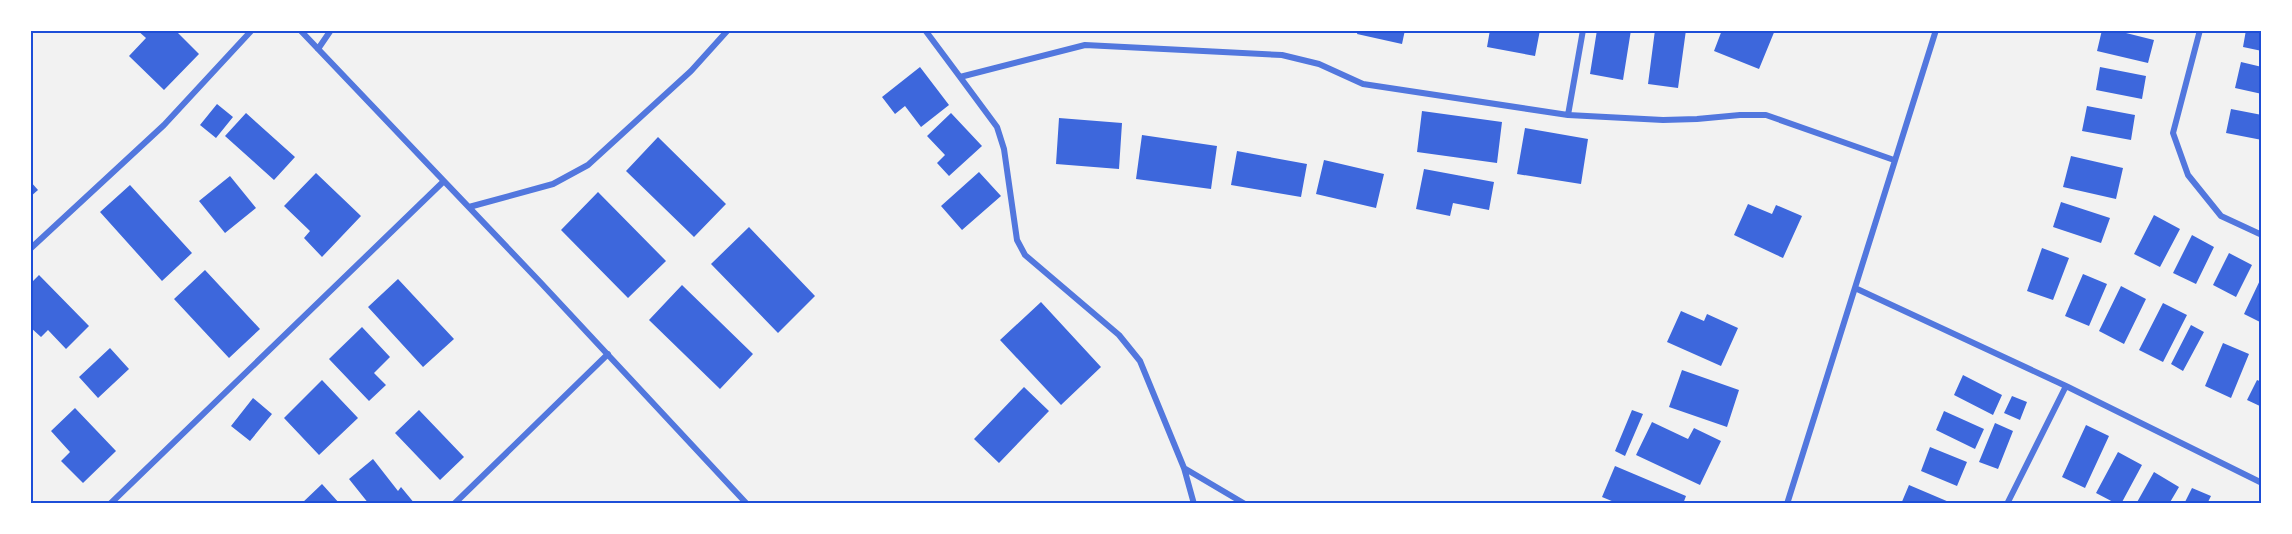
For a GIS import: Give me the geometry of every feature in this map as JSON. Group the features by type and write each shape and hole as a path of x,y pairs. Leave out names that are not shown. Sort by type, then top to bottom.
{"street":[{"path":"30,249 164,125 252,30"},
{"path":"300,30 747,504"},
{"path":"318,49 331,30"},
{"path":"469,207 553,184 579,171 691,71 728,30"},
{"path":"925,30 997,127 1004,149 1017,240 1025,255 1119,336 1140,361 1184,468 1194,504"},
{"path":"1568,115 1583,30"},
{"path":"1787,504 1936,30"},
{"path":"2200,30 2173,134 2188,175 2221,216 2262,235"},
{"path":"960,77 1085,45 1282,55 1319,64 1363,84 1568,115 1663,120 1766,115 1894,160"},
{"path":"110,504 444,181"},
{"path":"1855,288 2066,386 2262,483"},
{"path":"454,504 608,354"},
{"path":"2007,504 2066,386"},
{"path":"1184,468 1245,504"}],"building":[{"path":"137,30 175,30 199,54 164,90 129,56 146,38"},
{"path":"1358,30 1405,30 1402,44 1357,34"},
{"path":"1490,30 1540,30 1535,56 1487,47"},
{"path":"1597,30 1631,30 1623,80 1590,74"},
{"path":"1655,30 1686,30 1678,88 1648,84"},
{"path":"1722,30 1775,30 1759,69 1714,51"},
{"path":"2102,30 2114,30 2154,40 2148,63 2097,51"},
{"path":"2246,30 2262,30 2262,51 2243,47"},
{"path":"2241,62 2262,67 2262,94 2235,88"},
{"path":"920,67 949,105 921,127 905,106 895,114 882,97"},
{"path":"2100,67 2146,76 2142,99 2096,90"},
{"path":"217,104 233,117 216,138 200,125"},
{"path":"2087,106 2135,115 2131,140 2082,131"},
{"path":"2231,109 2262,115 2262,140 2226,133"},
{"path":"1422,111 1502,122 1497,163 1417,152"},
{"path":"246,113 295,157 274,180 225,136"},
{"path":"951,113 982,146 949,176 937,163 945,155 927,136"},
{"path":"1059,118 1122,123 1119,169 1056,164"},
{"path":"1525,128 1588,139 1581,184 1517,174"},
{"path":"1142,135 1217,146 1211,189 1136,179"},
{"path":"658,137 726,204 694,237 626,171"},
{"path":"1237,151 1307,164 1301,197 1231,185"},
{"path":"2071,156 2123,168 2116,199 2063,187"},
{"path":"1324,160 1384,174 1376,208 1316,194"},
{"path":"1424,169 1494,182 1489,210 1453,203 1450,216 1416,209"},
{"path":"979,172 1001,196 962,230 941,206"},
{"path":"316,173 361,216 322,257 304,238 310,231 284,206"},
{"path":"230,176 256,208 225,233 199,201"},
{"path":"30,181 38,190 30,197"},
{"path":"130,185 192,253 162,281 100,212"},
{"path":"598,192 666,261 628,298 561,230"},
{"path":"2061,202 2110,218 2101,243 2053,227"},
{"path":"1748,204 1772,214 1776,205 1802,216 1783,258 1734,235"},
{"path":"2154,215 2180,229 2160,267 2134,254"},
{"path":"749,227 815,296 778,333 711,264"},
{"path":"2192,235 2214,247 2196,284 2173,273"},
{"path":"2042,248 2069,258 2053,300 2027,291"},
{"path":"2229,253 2252,265 2236,297 2213,285"},
{"path":"205,270 260,329 229,358 174,299"},
{"path":"2083,274 2107,284 2089,326 2065,316"},
{"path":"39,275 89,326 66,349 48,330 41,337 30,327 30,300 32,298 30,284"},
{"path":"2262,276 2262,323 2244,314"},
{"path":"398,279 454,339 423,367 368,307"},
{"path":"682,285 753,354 720,389 649,320"},
{"path":"2121,286 2146,299 2124,344 2099,331"},
{"path":"1041,302 1101,367 1061,405 1000,340"},
{"path":"2163,303 2187,315 2163,362 2139,350"},
{"path":"1681,311 1704,321 1707,314 1738,328 1721,366 1667,342"},
{"path":"2191,325 2204,332 2183,371 2171,364"},
{"path":"362,327 390,357 374,373 386,385 369,401 329,359"},
{"path":"2223,343 2249,354 2231,398 2205,386"},
{"path":"110,348 129,369 98,398 79,377"},
{"path":"1682,370 1739,390 1727,427 1669,407"},
{"path":"1963,375 2002,395 1993,415 1954,395"},
{"path":"322,380 358,418 319,455 284,418"},
{"path":"2257,380 2262,382 2262,407 2247,400"},
{"path":"1024,387 1049,411 999,463 974,439"},
{"path":"2012,396 2027,402 2020,420 2004,413"},
{"path":"253,398 272,414 250,441 231,426"},
{"path":"75,408 116,451 83,483 61,461 70,452 51,431"},
{"path":"419,410 464,457 440,480 395,433"},
{"path":"1632,410 1643,414 1625,456 1615,451"},
{"path":"1944,411 1984,429 1975,449 1936,430"},
{"path":"1652,422 1688,439 1694,428 1721,441 1700,485 1636,455"},
{"path":"1995,423 2013,431 1998,469 1979,462"},
{"path":"2086,425 2109,436 2085,488 2062,477"},
{"path":"1930,447 1967,462 1957,486 1921,471"},
{"path":"2118,452 2142,465 2121,504 2096,493"},
{"path":"373,459 398,491 401,487 415,504 369,504 349,479"},
{"path":"1615,466 1686,496 1683,504 1619,504 1602,497"},
{"path":"2154,472 2179,487 2169,504 2136,504"},
{"path":"322,484 340,504 301,504"},
{"path":"1909,485 1949,502 1948,504 1901,504"},
{"path":"2192,488 2211,496 2207,504 2184,504"}]}
